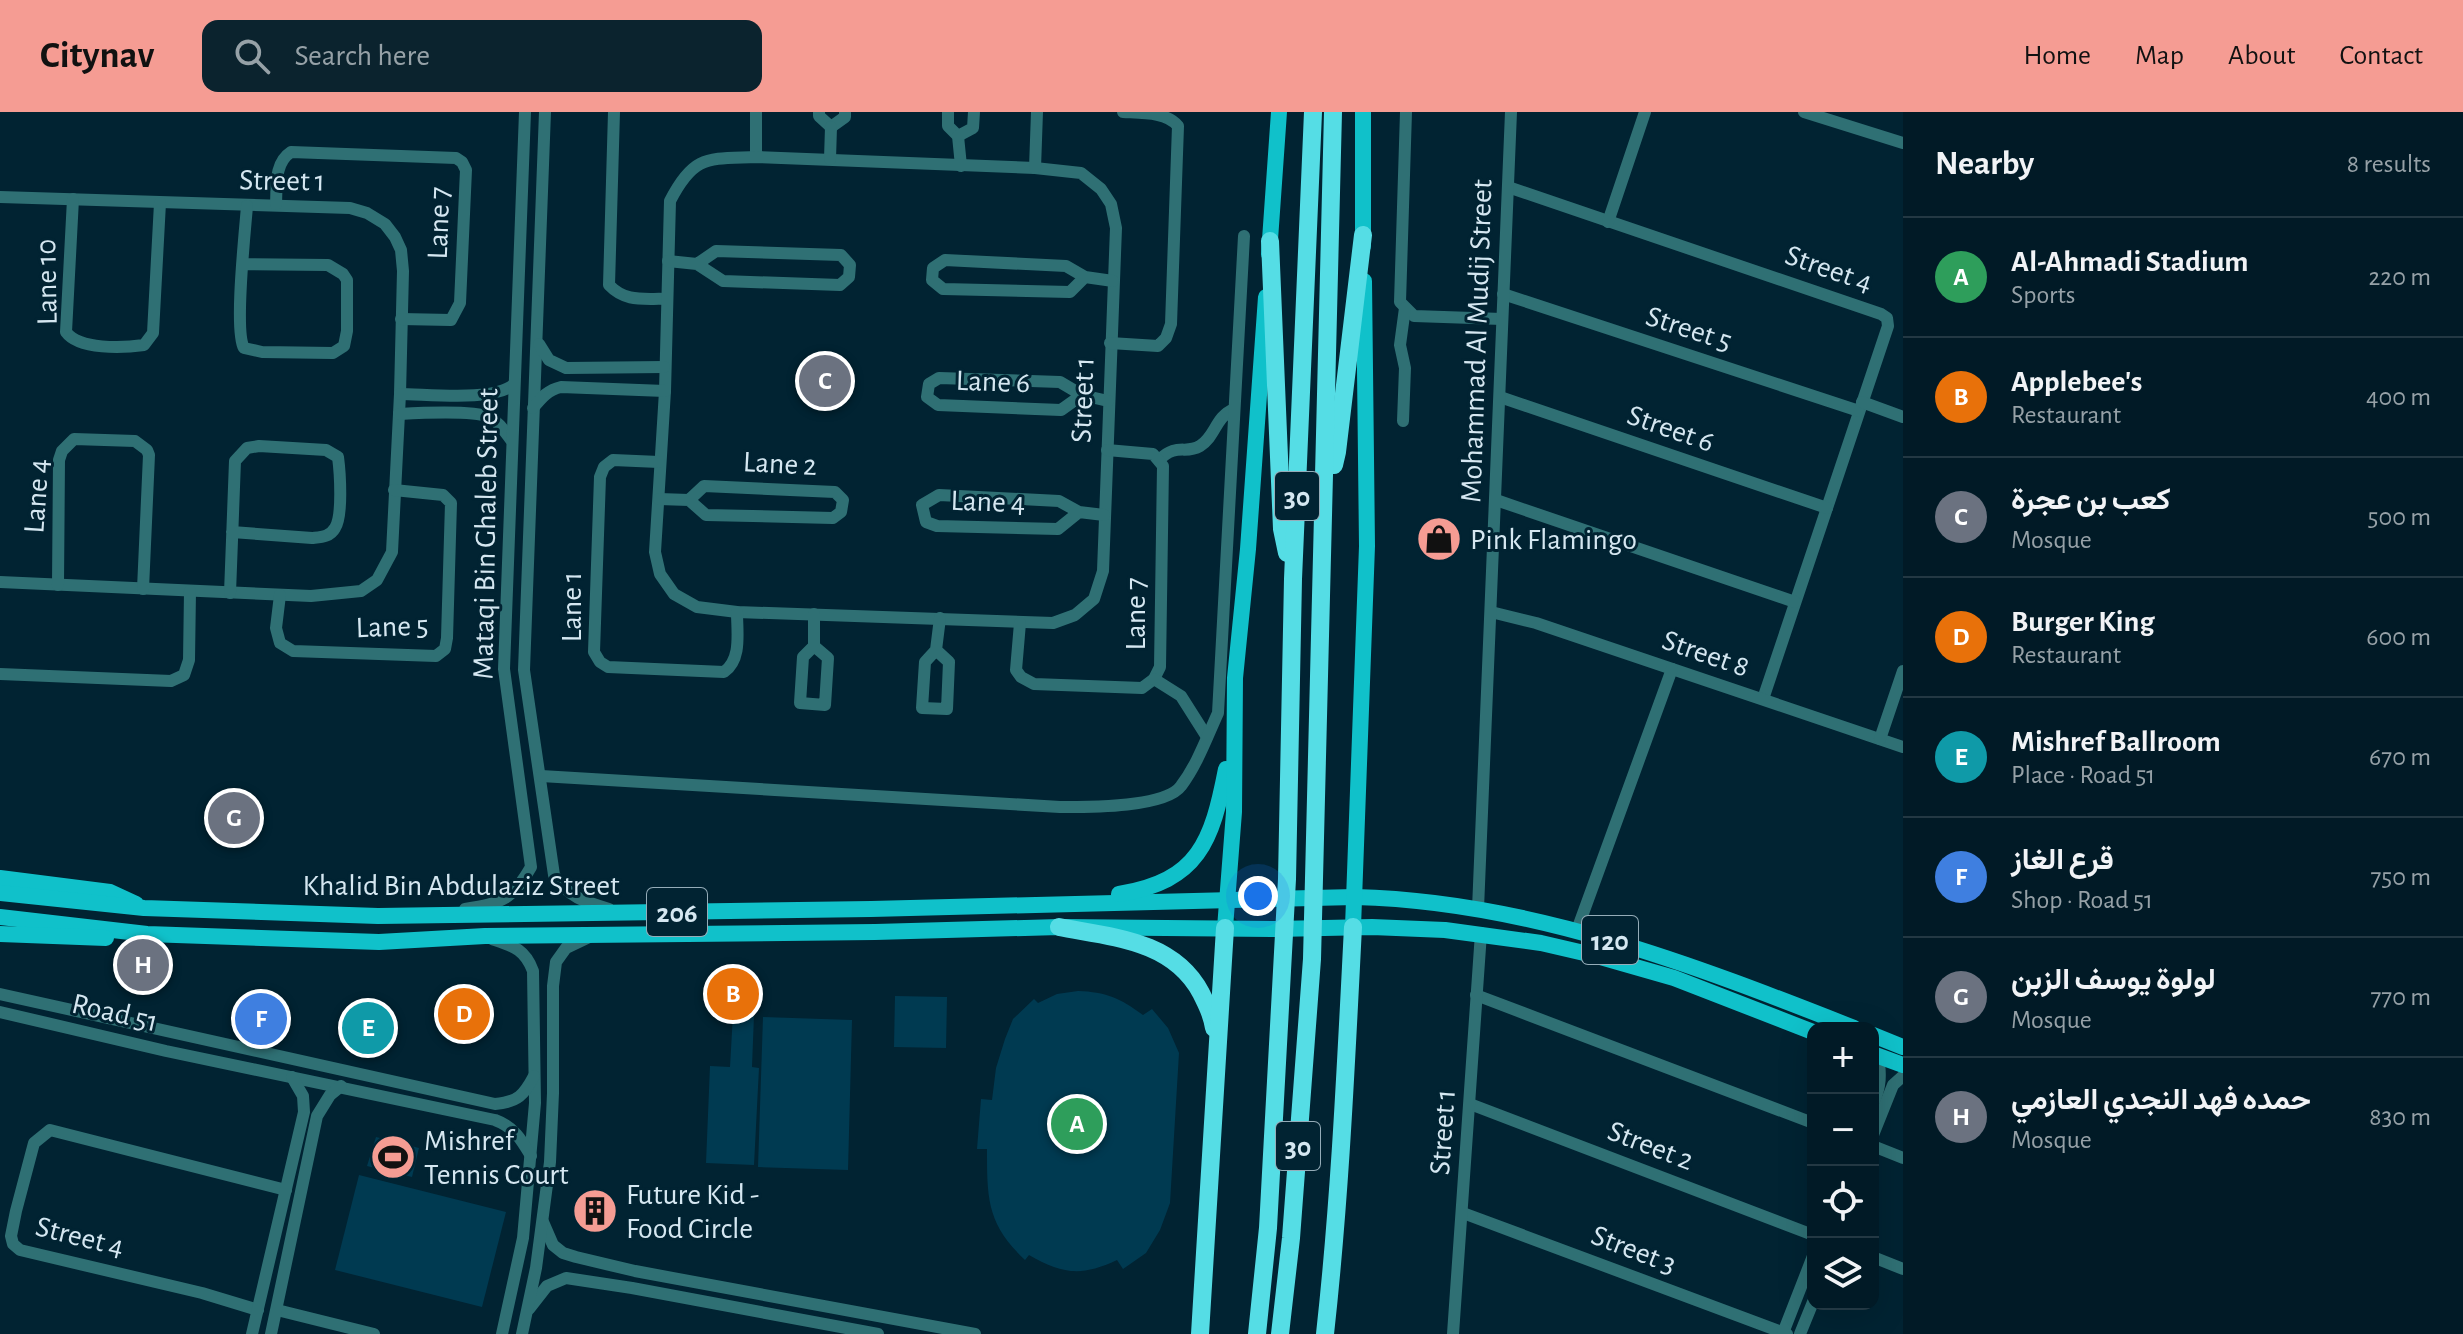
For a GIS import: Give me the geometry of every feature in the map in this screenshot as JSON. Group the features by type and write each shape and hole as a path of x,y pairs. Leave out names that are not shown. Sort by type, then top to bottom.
{"highway":[{"name":"30","path":"1257,1334 1268,1228 1287,879 1293,579 1313,112"},
{"name":"30","path":"1280,1334 1291,1238 1312,959 1333,112"},
{"path":"1325,494 1337,452 1363,235"},
{"path":"1270,241 1282,529 1293,579"},
{"path":"1059,927 1147,946 1177,963 1197,986 1210,1012 1218,1060"},
{"path":"1325,1334 1337,1204 1353,927"},
{"path":"1200,1334 1225,928"}],"main road":[{"path":"1225,928 1234,812 1235,678 1248,549 1279,112"},
{"path":"1353,927 1367,546 1363,112"},
{"path":"1064,904 1144,890 1181,871 1206,842 1217,816 1233,732"},
{"path":"0,878 110,892 144,908"},
{"name":"Khalid Bin Abdulaziz Street","path":"0,893 144,908 413,916 1355,897"},
{"path":"1276,929 1341,914 1350,907 1355,897"},
{"name":"120","path":"1355,897 1420,900 1577,930 1680,963 1838,1022"},
{"path":"1225,928 1244,909 1322,899"},
{"path":"871,909 882,916 880,928 875,932"},
{"name":"Khalid Bin Abdulaziz Street","path":"0,917 147,934 379,942 595,934 1059,927 1353,927"},
{"name":"120","path":"1353,927 1481,933 1541,943 1674,978 1807,1030"},
{"path":"0,934 99,938 147,934"},
{"path":"1759,1013 1757,1001 1766,995"},
{"path":"1879,1037 1903,1047"},
{"path":"1879,1056 1903,1065"}],"street":[{"name":"Mataqi Bin Ghaleb Street","path":"525,112 504,669 531,853"},
{"name":"Mataqi Bin Ghaleb Street","path":"545,112 524,670 554,875 564,890 582,902 625,913"},
{"path":"614,112 609,285 626,298 667,299"},
{"path":"756,112 756,157"},
{"path":"819,112 819,116 831,127 830,159"},
{"path":"831,127 845,117 845,112"},
{"path":"948,112 948,126 958,136 961,166"},
{"path":"958,136 973,128 974,112"},
{"path":"1035,168 1037,112"},
{"path":"1110,343 1158,346 1166,338 1171,324 1178,126 1166,114 1123,112"},
{"path":"1406,112 1400,302 1414,316 1502,319"},
{"name":"Mohammad Al Mudij Street","path":"1478,909 1511,112"},
{"path":"1608,222 1645,112"},
{"path":"1804,112 1903,143"},
{"name":"Lane 7","path":"276,204 278,167 283,157 291,152 456,158 462,162 466,170 460,303 451,320 401,319"},
{"name":"Street 1","path":"708,159 830,159 1035,168 1081,173 1101,189 1111,204 1116,228 1103,571 1094,599 1075,615 1053,623 1020,623 737,612 697,607 674,594 660,574 655,552 665,391 668,261 670,201 692,168 708,159"},
{"path":"522,183 532,190 543,181"},
{"name":"Street 4","path":"1508,187 1883,314 1887,318 1888,326 1763,699"},
{"name":"Street 1","path":"0,197 350,208 367,213 385,224 401,250 403,271 392,552 377,580 361,591 311,596 0,582"},
{"name":"Lane 10","path":"73,199 66,332 78,342 88,344 144,345 153,333 160,203"},
{"path":"521,212 530,205 542,212"},
{"path":"243,264 328,265 343,274 347,280 344,346 333,353 262,352 244,348 239,333 243,264 247,206"},
{"path":"541,776 1060,807 1103,807 1168,797 1180,787 1218,713 1244,236"},
{"path":"668,261 697,264 723,281 840,285 849,277 850,265 841,255 716,251 697,264"},
{"path":"1085,277 1070,292 943,289 932,280 933,268 945,260 1066,266 1085,277 1113,281"},
{"name":"Street 5","path":"1503,294 1861,407 1903,417"},
{"path":"1403,421 1405,368 1400,345 1405,308"},
{"path":"538,337 541,349 549,360 566,368 664,367"},
{"name":"Lane 6","path":"1082,395 1061,410 938,405 927,397 929,384 939,378 1060,382 1082,395 1108,401"},
{"path":"400,394 493,395 508,390 514,384"},
{"path":"533,408 544,394 561,387 665,391"},
{"name":"Street 6","path":"1500,397 1827,508"},
{"path":"1107,450 1153,454 1159,460 1168,451 1199,447 1223,413 1234,409"},
{"path":"399,414 430,412 487,416 500,425 511,440"},
{"name":"Lane 4","path":"58,585 59,460 62,451 74,439 135,441 149,455 143,589"},
{"path":"230,593 232,532 235,461 247,448 326,450 338,457 338,520 330,534 312,538 232,532"},
{"name":"Lane 1","path":"659,462 613,460 604,467 600,477 594,652 600,662 608,667 724,672 736,658 737,612"},
{"name":"Lane 7","path":"1020,623 1016,670 1021,677 1034,684 1142,688 1154,679 1160,667 1163,466 1159,460"},
{"name":"Lane 2","path":"659,499 689,500 706,515 833,518 841,512 843,500 835,492 704,486 689,500"},
{"name":"Lane 5","path":"280,595 276,628 280,643 293,651 436,656 445,649 451,503 443,495 394,490"},
{"name":"Lane 4","path":"1079,512 1058,529 937,526 926,522 922,505 939,495 1059,501 1079,512 1104,515"},
{"path":"1496,500 1795,602"},
{"path":"510,534 513,548 520,552 526,548 530,535"},
{"path":"508,574 516,568 522,569 528,576"},
{"path":"0,674 171,681 184,675 189,660 190,591"},
{"name":"Street 8","path":"1491,612 1536,623 1903,747"},
{"path":"814,614 814,646 803,657 800,703 825,705 828,658 814,646"},
{"path":"936,650 949,662 947,709 922,708 925,662 936,650 940,618"},
{"path":"1577,930 1672,669"},
{"path":"1880,739 1903,671"},
{"path":"1154,679 1181,696 1207,737"},
{"path":"531,853 534,861 542,865 547,863 551,854"},
{"path":"413,916 496,904 512,894 523,881 531,867 531,853"},
{"name":"Street 1","path":"1453,1334 1481,933"},
{"path":"522,1334 543,1222 550,1162 556,962 566,948 595,934"},
{"path":"485,936 516,947 528,959 533,971 535,1103 531,1156 523,1238 502,1334"},
{"path":"533,1000 544,991 554,1000"},
{"name":"Road 51","path":"0,994 495,1104 510,1103 528,1088 534,1076"},
{"path":"1476,995 1807,1121"},
{"name":"Road 51","path":"0,1012 495,1120 512,1128 531,1156"},
{"path":"131,1042 135,1023"},
{"path":"147,1046 151,1027"},
{"path":"1879,1120 1893,1085 1903,1076"},
{"path":"271,1334 311,1114 292,1077"},
{"path":"252,1334 286,1190 311,1114 341,1086"},
{"path":"457,1095 457,1111"},
{"name":"Street 2","path":"1470,1104 1807,1233"},
{"name":"Street 4","path":"258,1310 202,1293 20,1250 13,1244 11,1236 16,1211 34,1143 50,1130 286,1190"},
{"path":"1879,1148 1903,1158"},
{"path":"0,1208 16,1211"},
{"name":"Street 3","path":"1463,1213 1785,1333"},
{"path":"543,1222 553,1245 563,1253 635,1271 916,1328 975,1334"},
{"path":"1879,1259 1903,1269"},
{"path":"632,1288 631,1279 635,1271"},
{"path":"1785,1333 1807,1272"},
{"path":"527,1311 547,1286 566,1278 878,1334"},
{"path":"277,1310 374,1334"},
{"path":"1800,1334 1810,1310"}],"shaded area":[{"path":"1078,991 1112,997 1143,1015 1152,1009 1168,1028 1179,1053 1170,1203 1160,1230 1146,1253 1123,1269 1117,1260 1093,1269 1072,1271 1029,1255 1025,1260 1012,1247 996,1222 989,1197 987,1149 977,1149 981,1099 992,1100 996,1068 1013,1019 1034,999 1038,1003 1057,994"},
{"path":"895,996 947,997 946,1048 894,1047"},
{"path":"733,1014 754,1015 752,1067 759,1068 754,1165 706,1163 710,1066 730,1067"},
{"path":"763,1017 852,1020 848,1170 758,1167"},
{"name":"Mishref Tennis Court","path":"376,1137 419,1148 412,1177 367,1166"},
{"path":"359,1175 506,1212 482,1307 335,1270"}],"place":[{"name":"كعب بن عجرة","path":"825,381"},
{"name":"Pink Flamingo","path":"1439,539"},
{"name":"لولوة يوسف الزبن","path":"234,818"},
{"name":"حمده فهد النجدي العازمي","path":"143,965"},
{"name":"Applebee's","path":"733,994"},
{"name":"Burger King","path":"464,1014"},
{"name":"قرع الغاز","path":"261,1019"},
{"name":"Mishref Ballroom","path":"368,1028"},
{"name":"Al-Ahmadi Stadium","path":"1077,1124"},
{"name":"Mishref Tennis Court","path":"393,1157"},
{"name":"Future Kid - Food Circle","path":"595,1211"}]}
